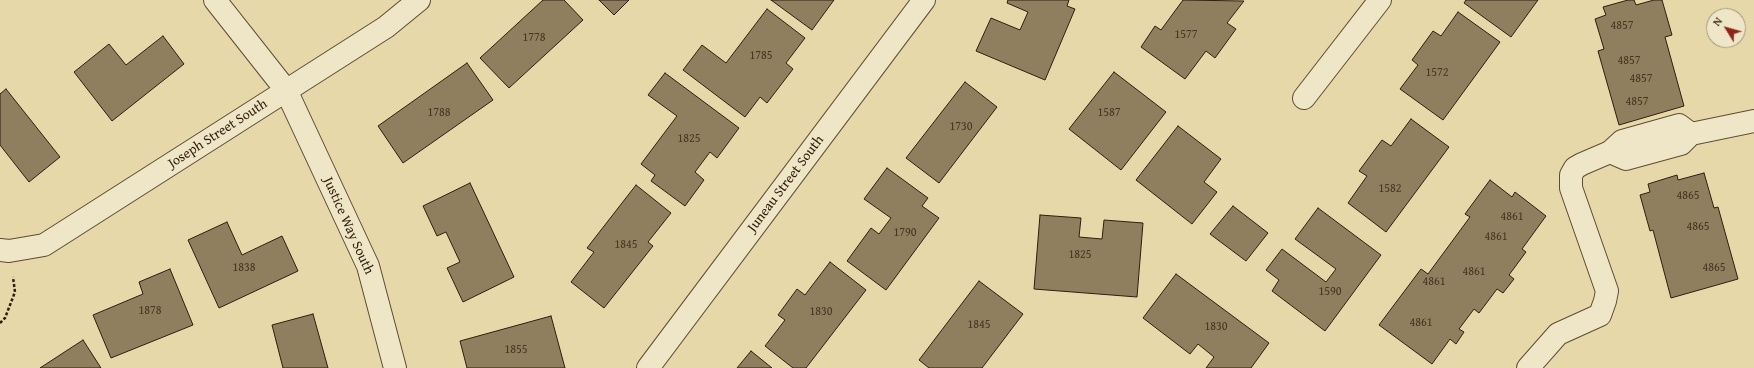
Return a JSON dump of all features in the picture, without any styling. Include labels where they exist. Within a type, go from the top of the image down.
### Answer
[{"type":"street","name":"Justice Way South","points":[[215,0],[286,90],[368,266],[395,368]]},
{"type":"street","name":"Joseph Street South","points":[[5,251],[44,245],[386,27],[420,0]]},
{"type":"street","name":"Juneau Street South","points":[[648,368],[924,0]]},
{"type":"street","points":[[1304,98],[1380,0]]},
{"type":"street","points":[[1528,368],[1558,334],[1600,315],[1605,301],[1607,291],[1571,188],[1571,175],[1575,168],[1610,152],[1622,141],[1679,125],[1691,134],[1754,121]]},
{"type":"path","points":[[0,323],[5,318],[16,292],[5,251]]},
{"type":"building","points":[[543,0],[564,0],[583,20],[509,88],[480,58]]},
{"type":"building","points":[[599,0],[629,0],[614,15]]},
{"type":"building","points":[[771,0],[834,0],[812,30]]},
{"type":"building","points":[[1008,0],[1069,0],[1067,6],[1075,9],[1045,80],[976,51],[991,18],[1020,30],[1028,12],[1007,3]]},
{"type":"building","points":[[1183,0],[1244,1],[1227,23],[1236,29],[1215,58],[1206,51],[1185,79],[1141,47],[1155,26],[1161,30]]},
{"type":"building","points":[[1466,0],[1538,0],[1511,37],[1464,3]]},
{"type":"building","points":[[1628,0],[1634,0],[1636,5],[1654,0],[1662,0],[1672,35],[1665,37],[1684,106],[1619,125],[1598,51],[1604,49],[1595,19],[1606,15],[1603,7]]},
{"type":"building","points":[[767,9],[805,38],[786,63],[793,69],[767,103],[760,97],[745,117],[683,70],[702,45],[726,63]]},
{"type":"building","points":[[1458,12],[1500,42],[1443,120],[1400,89],[1418,65],[1412,60],[1433,31],[1441,36]]},
{"type":"building","points":[[163,36],[184,64],[112,121],[74,72],[109,44],[126,65]]},
{"type":"building","points":[[467,63],[493,100],[403,163],[378,126]]},
{"type":"building","points":[[1114,72],[1166,112],[1121,170],[1069,129]]},
{"type":"building","points":[[665,73],[739,128],[717,158],[710,152],[695,172],[704,180],[685,206],[651,181],[655,175],[641,164],[677,116],[648,95]]},
{"type":"building","points":[[965,82],[997,107],[939,183],[906,158]]},
{"type":"building","points":[[6,89],[60,157],[29,182],[0,145],[0,94]]},
{"type":"building","points":[[1411,119],[1449,147],[1386,232],[1348,203],[1367,176],[1359,171],[1382,140],[1391,146]]},
{"type":"building","points":[[1178,126],[1221,159],[1204,182],[1217,192],[1192,224],[1136,180]]},
{"type":"building","points":[[887,168],[928,198],[922,206],[939,218],[886,290],[847,261],[871,228],[879,234],[891,218],[864,199]]},
{"type":"building","points":[[1704,173],[1714,208],[1718,207],[1738,279],[1671,298],[1653,230],[1650,231],[1640,195],[1650,192],[1648,184],[1677,175],[1678,180]]},
{"type":"building","points":[[1490,180],[1512,197],[1515,192],[1546,216],[1522,249],[1526,252],[1509,275],[1514,279],[1503,293],[1497,289],[1479,313],[1474,309],[1459,329],[1464,332],[1456,344],[1450,339],[1432,364],[1379,325],[1421,269],[1428,274],[1470,217],[1465,214]]},
{"type":"building","points":[[470,183],[514,277],[463,302],[447,268],[460,262],[446,232],[437,236],[423,206]]},
{"type":"building","points":[[636,185],[671,213],[648,242],[653,246],[604,308],[571,282],[594,252],[587,248]]},
{"type":"building","points":[[1233,206],[1268,233],[1246,261],[1210,234]]},
{"type":"building","points":[[1318,208],[1381,255],[1325,331],[1272,291],[1279,280],[1266,270],[1282,249],[1326,282],[1336,269],[1295,239]]},
{"type":"building","points":[[1040,215],[1081,218],[1079,237],[1102,239],[1104,220],[1143,223],[1137,297],[1034,289]]},
{"type":"building","points":[[227,222],[242,255],[282,236],[298,271],[219,308],[188,240]]},
{"type":"building","points":[[830,262],[866,290],[806,368],[793,368],[765,346],[785,320],[778,315],[797,289],[805,295]]},
{"type":"building","points":[[170,269],[193,325],[111,358],[93,315],[143,294],[139,282]]},
{"type":"building","points":[[1176,274],[1269,343],[1251,368],[1206,368],[1214,357],[1198,344],[1190,354],[1143,318]]},
{"type":"building","points":[[979,281],[1023,314],[982,368],[929,368],[919,360]]},
{"type":"building","points":[[313,314],[328,368],[283,368],[272,325]]},
{"type":"building","points":[[551,316],[565,368],[467,368],[460,341]]},
{"type":"building","points":[[83,340],[101,368],[40,368]]},
{"type":"building","points":[[751,351],[772,368],[737,368]]}]
